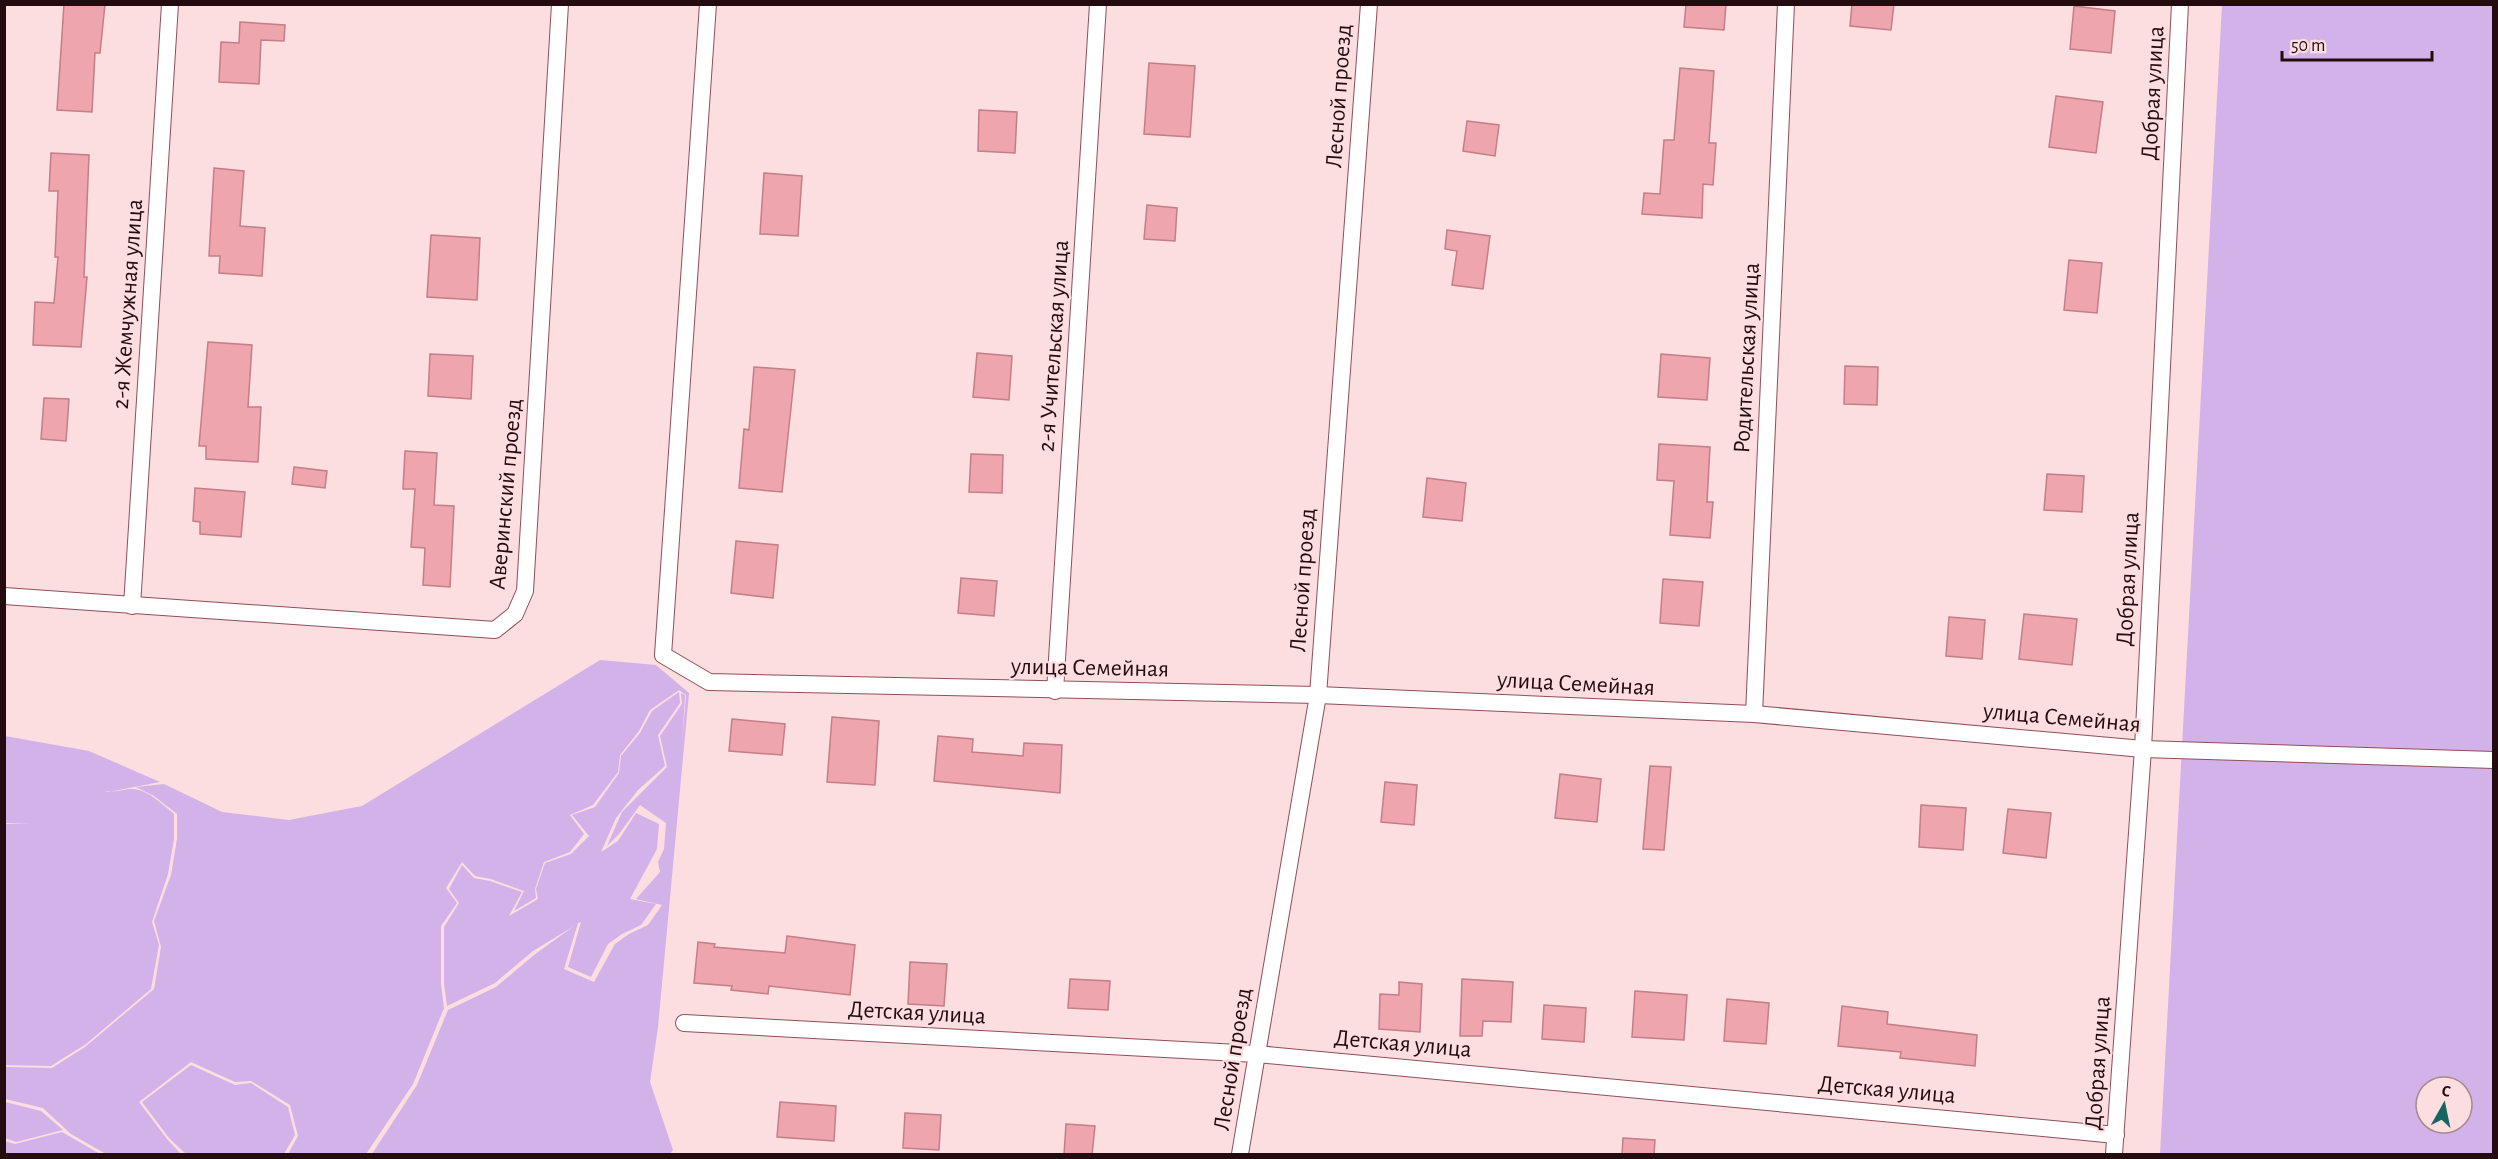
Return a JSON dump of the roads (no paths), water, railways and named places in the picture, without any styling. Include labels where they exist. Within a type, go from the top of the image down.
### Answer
[{"type":"street","name":"2-я Жемчужная улица","points":[[132,606],[170,4]]},
{"type":"street","name":"Аверинский проезд","points":[[4,596],[495,630],[515,614],[525,591],[560,4]]},
{"type":"street","name":"улица Семейная","points":[[708,4],[663,655],[709,682],[1318,695],[1754,714],[2143,749],[2493,760]]},
{"type":"street","name":"2-я Учительская улица","points":[[1055,691],[1098,4]]},
{"type":"street","name":"Лесной проезд","points":[[1240,1155],[1318,695],[1369,4]]},
{"type":"street","name":"Родительская улица","points":[[1754,714],[1786,4]]},
{"type":"street","name":"Добрая улица","points":[[2114,1155],[2143,749],[2180,4]]},
{"type":"street","name":"Детская улица","points":[[684,1023],[1257,1054],[2116,1135]]}]
